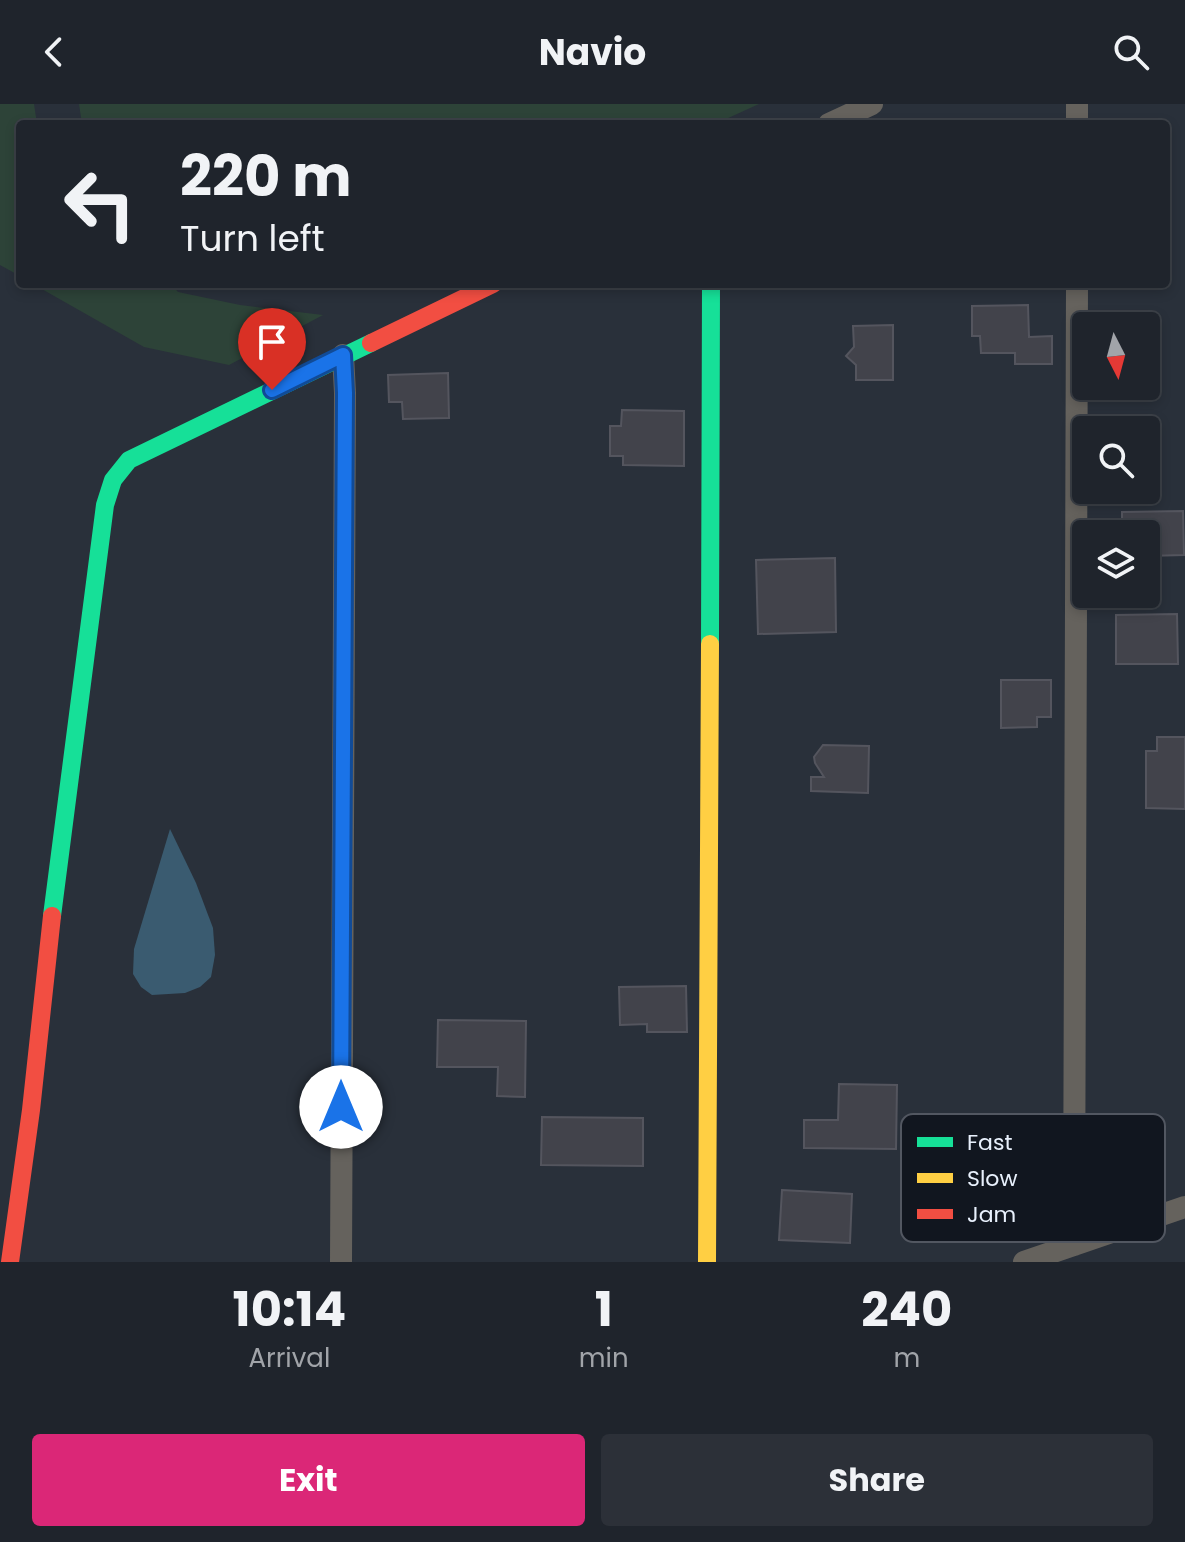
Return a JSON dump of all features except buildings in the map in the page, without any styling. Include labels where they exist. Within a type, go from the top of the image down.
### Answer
[{"type":"street","points":[[838,120],[872,104]]},
{"type":"street","points":[[10,1262],[105,505],[112,479],[129,460],[485,288]]},
{"type":"street","points":[[707,1262],[711,288]]},
{"type":"street","points":[[1074,1114],[1077,288]]},
{"type":"street","points":[[341,1262],[343,355]]},
{"type":"street","points":[[1165,1214],[1185,1207]]},
{"type":"street","points":[[1024,1262],[1083,1242]]},
{"type":"green space","points":[[0,104],[34,104],[36,120],[16,120],[16,274],[0,265]]},
{"type":"green space","points":[[79,104],[759,104],[724,120],[81,120]]},
{"type":"green space","points":[[40,288],[174,288],[178,292],[240,305],[323,315],[229,365],[144,347]]},
{"type":"water","points":[[170,829],[213,928],[215,955],[211,977],[200,987],[185,993],[152,995],[141,987],[133,974],[134,949]]},
{"type":"traffic: fast","points":[[710,644],[711,288]]},
{"type":"traffic: fast","points":[[52,916],[105,505],[113,480],[129,460],[371,343]]},
{"type":"traffic: slow","points":[[707,1262],[710,644]]},
{"type":"traffic: jam","points":[[371,343],[485,288]]},
{"type":"traffic: jam","points":[[10,1262],[31,1110],[52,916]]},
{"type":"route","points":[[272,390],[343,355],[341,1107]]}]
